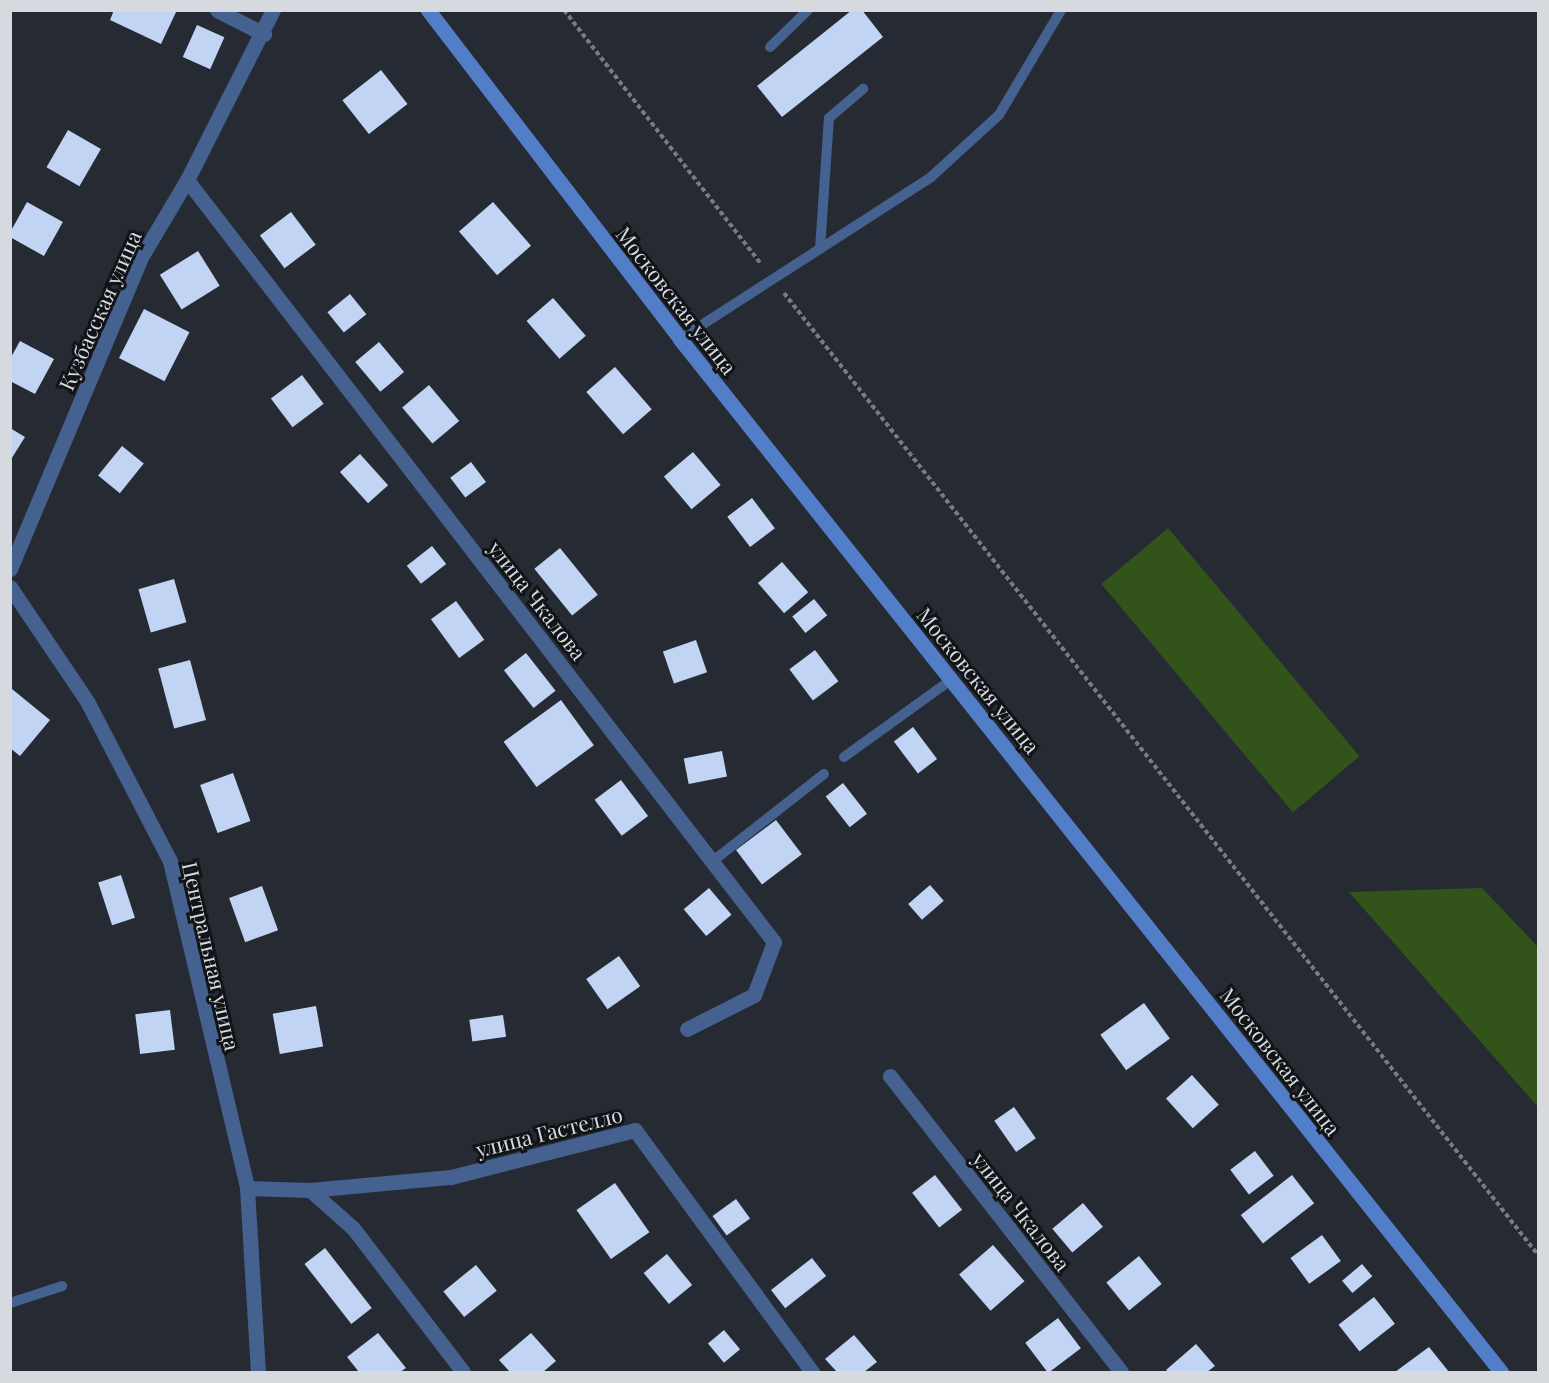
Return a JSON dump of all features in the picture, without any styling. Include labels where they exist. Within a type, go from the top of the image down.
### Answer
[{"type":"main road","name":"Московская улица","points":[[428,10],[680,339],[1501,1372]]},
{"type":"street","points":[[217,10],[264,34]]},
{"type":"street","name":"Кузбасская улица","points":[[10,569],[140,259],[187,180],[264,34],[273,10]]},
{"type":"street","name":"улица Чкалова","points":[[187,180],[774,942],[754,995],[687,1029]]},
{"type":"street","name":"Центральная улица","points":[[10,587],[87,701],[170,861],[247,1188],[258,1372]]},
{"type":"street","name":"улица Чкалова","points":[[890,1076],[1122,1372]]},
{"type":"street","name":"улица Гастелло","points":[[247,1188],[310,1190],[451,1177],[635,1130],[812,1372]]},
{"type":"street","points":[[310,1190],[353,1228],[463,1372]]},
{"type":"lane","points":[[770,47],[808,10]]},
{"type":"lane","points":[[680,339],[931,177],[999,115],[1061,10]]},
{"type":"lane","points":[[820,249],[829,118],[864,89]]},
{"type":"lane","points":[[844,757],[952,679]]},
{"type":"lane","points":[[713,861],[824,774]]},
{"type":"lane","points":[[10,1303],[62,1286]]},
{"type":"path","points":[[564,10],[1539,1255]]},
{"type":"green space","points":[[1168,528],[1360,756],[1293,812],[1101,584]]},
{"type":"green space","points":[[1482,888],[1538,947],[1538,1107],[1349,892]]},
{"type":"building","points":[[114,10],[177,10],[161,44],[110,20]]},
{"type":"building","points":[[852,10],[862,10],[883,37],[782,117],[757,86]]},
{"type":"building","points":[[197,25],[224,37],[210,69],[183,57]]},
{"type":"building","points":[[381,70],[407,104],[369,134],[342,100]]},
{"type":"building","points":[[68,130],[101,149],[79,186],[46,167]]},
{"type":"building","points":[[27,202],[63,222],[44,256],[10,237],[10,233]]},
{"type":"building","points":[[493,202],[531,246],[497,275],[459,232]]},
{"type":"building","points":[[291,212],[316,245],[285,268],[260,235]]},
{"type":"building","points":[[198,251],[220,286],[182,310],[160,275]]},
{"type":"building","points":[[350,294],[366,314],[344,332],[327,312]]},
{"type":"building","points":[[553,298],[586,336],[559,359],[527,321]]},
{"type":"building","points":[[144,309],[189,332],[164,381],[119,358]]},
{"type":"building","points":[[20,341],[54,359],[35,394],[10,381],[10,359]]},
{"type":"building","points":[[379,342],[404,372],[380,392],[355,362]]},
{"type":"building","points":[[615,367],[652,409],[623,434],[586,392]]},
{"type":"building","points":[[302,375],[324,404],[293,427],[271,398]]},
{"type":"building","points":[[429,385],[459,421],[432,444],[402,407]]},
{"type":"building","points":[[10,428],[25,437],[10,461]]},
{"type":"building","points":[[122,446],[144,464],[120,493],[98,476]]},
{"type":"building","points":[[693,452],[721,485],[692,509],[664,476]]},
{"type":"building","points":[[360,454],[388,485],[368,503],[340,472]]},
{"type":"building","points":[[471,462],[486,482],[465,498],[450,478]]},
{"type":"building","points":[[752,498],[775,528],[750,547],[727,517]]},
{"type":"building","points":[[432,546],[446,564],[421,584],[407,566]]},
{"type":"building","points":[[560,548],[598,595],[572,615],[534,569]]},
{"type":"building","points":[[782,562],[808,592],[784,613],[758,583]]},
{"type":"building","points":[[174,579],[186,622],[151,632],[138,589]]},
{"type":"building","points":[[814,599],[827,615],[805,633],[792,617]]},
{"type":"building","points":[[456,601],[484,640],[459,658],[431,619]]},
{"type":"building","points":[[696,640],[707,672],[674,684],[663,651]]},
{"type":"building","points":[[815,650],[838,681],[813,700],[789,669]]},
{"type":"building","points":[[526,653],[556,691],[533,708],[504,670]]},
{"type":"building","points":[[190,660],[206,720],[174,728],[158,669]]},
{"type":"building","points":[[12,689],[50,720],[20,756],[10,748]]},
{"type":"building","points":[[561,700],[594,745],[536,787],[504,742]]},
{"type":"building","points":[[913,727],[937,759],[918,773],[894,741]]},
{"type":"building","points":[[722,751],[727,777],[689,784],[684,758]]},
{"type":"building","points":[[233,773],[250,821],[218,833],[200,785]]},
{"type":"building","points":[[621,780],[648,816],[622,836],[595,800]]},
{"type":"building","points":[[843,783],[867,814],[850,827],[826,797]]},
{"type":"building","points":[[776,820],[802,854],[762,884],[736,850]]},
{"type":"building","points":[[121,875],[135,918],[112,925],[98,882]]},
{"type":"building","points":[[930,885],[944,901],[922,920],[908,904]]},
{"type":"building","points":[[262,886],[278,930],[245,942],[229,898]]},
{"type":"building","points":[[709,888],[731,915],[706,936],[684,909]]},
{"type":"building","points":[[619,956],[640,986],[607,1009],[586,979]]},
{"type":"building","points":[[1144,1003],[1170,1039],[1126,1070],[1100,1035]]},
{"type":"building","points":[[316,1006],[323,1046],[280,1054],[273,1014]]},
{"type":"building","points":[[170,1010],[175,1050],[140,1054],[135,1014]]},
{"type":"building","points":[[503,1015],[506,1037],[472,1042],[469,1020]]},
{"type":"building","points":[[1192,1075],[1219,1105],[1193,1128],[1166,1098]]},
{"type":"building","points":[[1014,1107],[1036,1138],[1016,1152],[994,1121]]},
{"type":"building","points":[[1255,1151],[1274,1176],[1249,1194],[1230,1170]]},
{"type":"building","points":[[935,1175],[962,1210],[939,1228],[912,1193]]},
{"type":"building","points":[[1292,1175],[1314,1203],[1263,1243],[1241,1215]]},
{"type":"building","points":[[615,1183],[649,1232],[611,1259],[576,1210]]},
{"type":"building","points":[[736,1199],[750,1218],[727,1235],[713,1216]]},
{"type":"building","points":[[1083,1203],[1103,1227],[1072,1252],[1052,1229]]},
{"type":"building","points":[[1322,1235],[1341,1261],[1309,1284],[1290,1258]]},
{"type":"building","points":[[993,1245],[1024,1281],[991,1311],[959,1275]]},
{"type":"building","points":[[325,1248],[372,1308],[351,1324],[305,1264]]},
{"type":"building","points":[[667,1254],[692,1285],[669,1304],[644,1273]]},
{"type":"building","points":[[1139,1256],[1162,1284],[1129,1310],[1106,1282]]},
{"type":"building","points":[[812,1258],[826,1276],[785,1308],[771,1290]]},
{"type":"building","points":[[1362,1264],[1372,1276],[1352,1293],[1342,1281]]},
{"type":"building","points":[[476,1265],[497,1291],[464,1317],[443,1291]]},
{"type":"building","points":[[1374,1297],[1395,1324],[1359,1351],[1339,1325]]},
{"type":"building","points":[[1058,1318],[1081,1348],[1047,1372],[1025,1343]]},
{"type":"building","points":[[724,1330],[740,1349],[724,1363],[708,1343]]},
{"type":"building","points":[[378,1333],[406,1368],[400,1372],[359,1372],[347,1357]]},
{"type":"building","points":[[531,1333],[556,1361],[543,1372],[510,1372],[499,1360]]},
{"type":"building","points":[[854,1335],[877,1362],[864,1372],[837,1372],[825,1359]]},
{"type":"building","points":[[1196,1344],[1215,1366],[1207,1372],[1169,1372],[1166,1370]]},
{"type":"building","points":[[1429,1347],[1449,1372],[1395,1372]]}]
